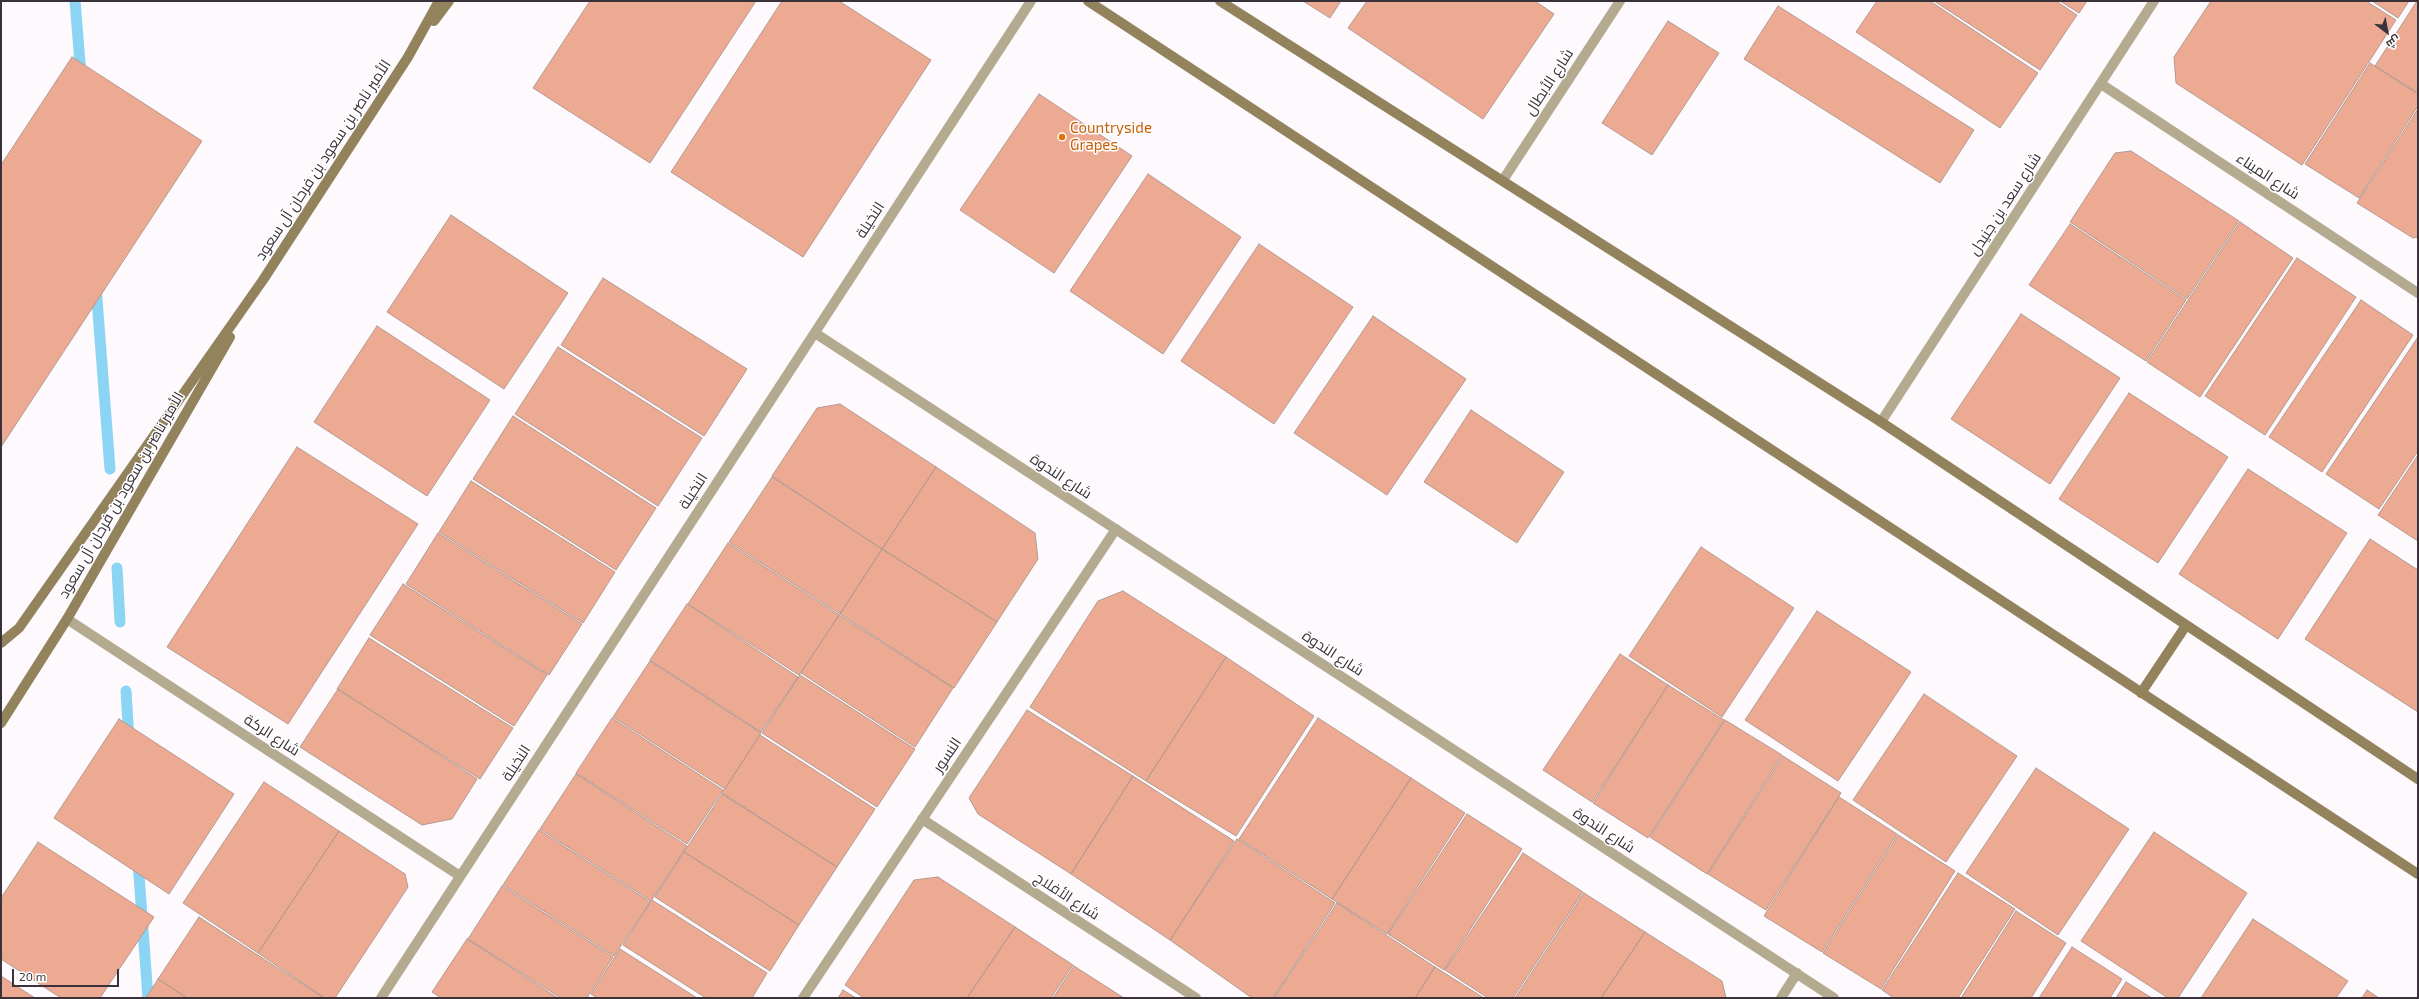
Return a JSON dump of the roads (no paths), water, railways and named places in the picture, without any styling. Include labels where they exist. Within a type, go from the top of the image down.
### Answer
[{"type":"street","name":"الأمير ناصر بن سعود بن فرحان آل سعود","points":[[408,57],[439,1]]},
{"type":"street","name":"الأمير ناصر بن سعود بن فرحان آل سعود","points":[[1,643],[19,628],[263,280],[408,57],[449,1]]},
{"type":"street","name":"النخيلة","points":[[381,998],[1031,1]]},
{"type":"street","points":[[1088,1],[2418,874]]},
{"type":"street","points":[[1220,1],[1881,422],[2185,627],[2418,780]]},
{"type":"street","name":"شارع الأبطال","points":[[1503,180],[1620,1]]},
{"type":"street","name":"شارع سعد بن جنيدل","points":[[1881,422],[2154,1]]},
{"type":"street","name":"شارع الميناء","points":[[2101,84],[2418,293]]},
{"type":"street","name":"الأمير ناصر بن سعود بن فرحان آل سعود","points":[[1,723],[67,619],[263,280]]},
{"type":"street","name":"شارع الندوة","points":[[815,333],[1834,998]]},
{"type":"street","name":"النسور","points":[[803,998],[1116,530]]},
{"type":"street","name":"شارع الركة","points":[[67,619],[460,876]]},
{"type":"street","points":[[2141,693],[2185,627]]},
{"type":"street","name":"شارع الأفلاج","points":[[922,819],[1196,998]]},
{"type":"street","points":[[1781,998],[1797,973]]},
{"type":"waterway","points":[[75,1],[81,75]]},
{"type":"waterway","points":[[96,286],[110,469]]},
{"type":"waterway","points":[[117,568],[120,622]]},
{"type":"waterway","points":[[126,691],[129,740]]},
{"type":"waterway","points":[[138,861],[148,998]]},
{"type":"place","name":"Countryside Grapes","points":[[1062,137]]}]
